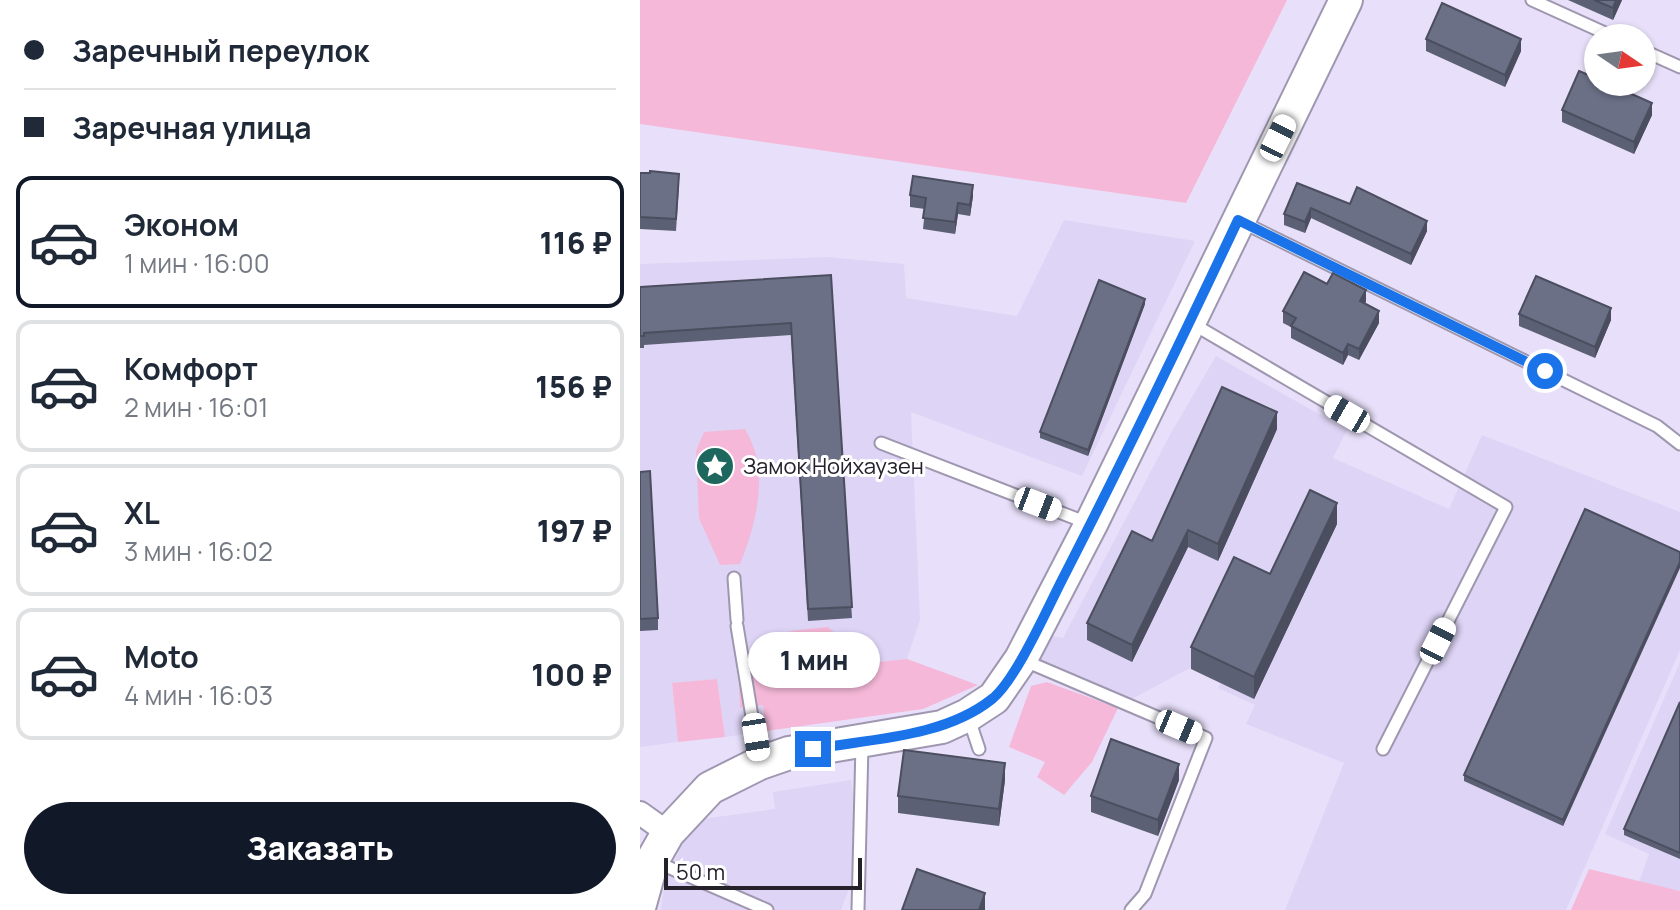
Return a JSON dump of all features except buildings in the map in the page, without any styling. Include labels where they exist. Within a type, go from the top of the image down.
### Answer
[{"type":"main road","points":[[640,904],[660,847],[710,788],[760,763],[789,753],[942,727],[994,698],[1021,659],[1091,524],[1346,0]]},
{"type":"street","points":[[640,813],[660,847]]},
{"type":"lane","points":[[1532,0],[1585,24]]},
{"type":"lane","points":[[1656,56],[1680,67]]},
{"type":"lane","points":[[1238,220],[1657,426],[1680,444]]},
{"type":"lane","points":[[1189,322],[1506,507],[1383,749]]},
{"type":"lane","points":[[881,443],[1091,524]]},
{"type":"lane","points":[[734,578],[737,623],[760,763]]},
{"type":"lane","points":[[1021,659],[1206,738],[1145,894],[1131,910]]},
{"type":"lane","points":[[968,715],[979,749]]},
{"type":"lane","points":[[858,910],[862,740]]},
{"type":"lane","points":[[660,847],[767,910]]},
{"type":"shaded area","points":[[640,0],[1287,0],[1186,203],[640,124]]},
{"type":"shaded area","points":[[1064,220],[1195,241],[1082,476],[911,412],[920,620],[907,659],[759,674],[766,731],[725,737],[717,679],[672,684],[678,742],[640,747],[640,264],[828,257],[904,264],[906,298],[1017,316]]},
{"type":"shaded area","points":[[1216,356],[1347,430],[1333,458],[1449,509],[1482,435],[1680,512],[1680,650],[1566,910],[1285,910],[1344,763],[1246,724],[1255,705],[1218,688],[1222,680],[1192,667],[1130,700],[1039,662],[1052,636],[1063,638],[1171,433]]},
{"type":"shaded area","points":[[745,429],[757,461],[756,514],[740,564],[720,565],[699,518],[696,451],[704,432]]},
{"type":"shaded area","points":[[828,627],[846,643],[849,665],[907,659],[978,685],[923,709],[766,731],[763,705],[740,708],[738,663],[758,644],[778,634]]},
{"type":"shaded area","points":[[1680,662],[1680,891],[1639,882],[1649,854],[1605,834]]},
{"type":"shaded area","points":[[717,679],[725,737],[678,742],[672,683]]},
{"type":"shaded area","points":[[1047,682],[1118,708],[1092,762],[1064,795],[1037,777],[1045,762],[1009,747],[1031,686]]},
{"type":"shaded area","points":[[851,780],[859,841],[866,844],[841,910],[661,910],[665,879],[695,820],[775,809],[773,792]]},
{"type":"shaded area","points":[[1589,869],[1680,891],[1680,910],[1571,910]]},
{"type":"place","name":"Замок Нойхаузен","points":[[715,466]]},
{"type":"route","points":[[813,749],[942,727],[994,698],[1021,659],[1091,524],[1238,220],[1545,371]]}]
